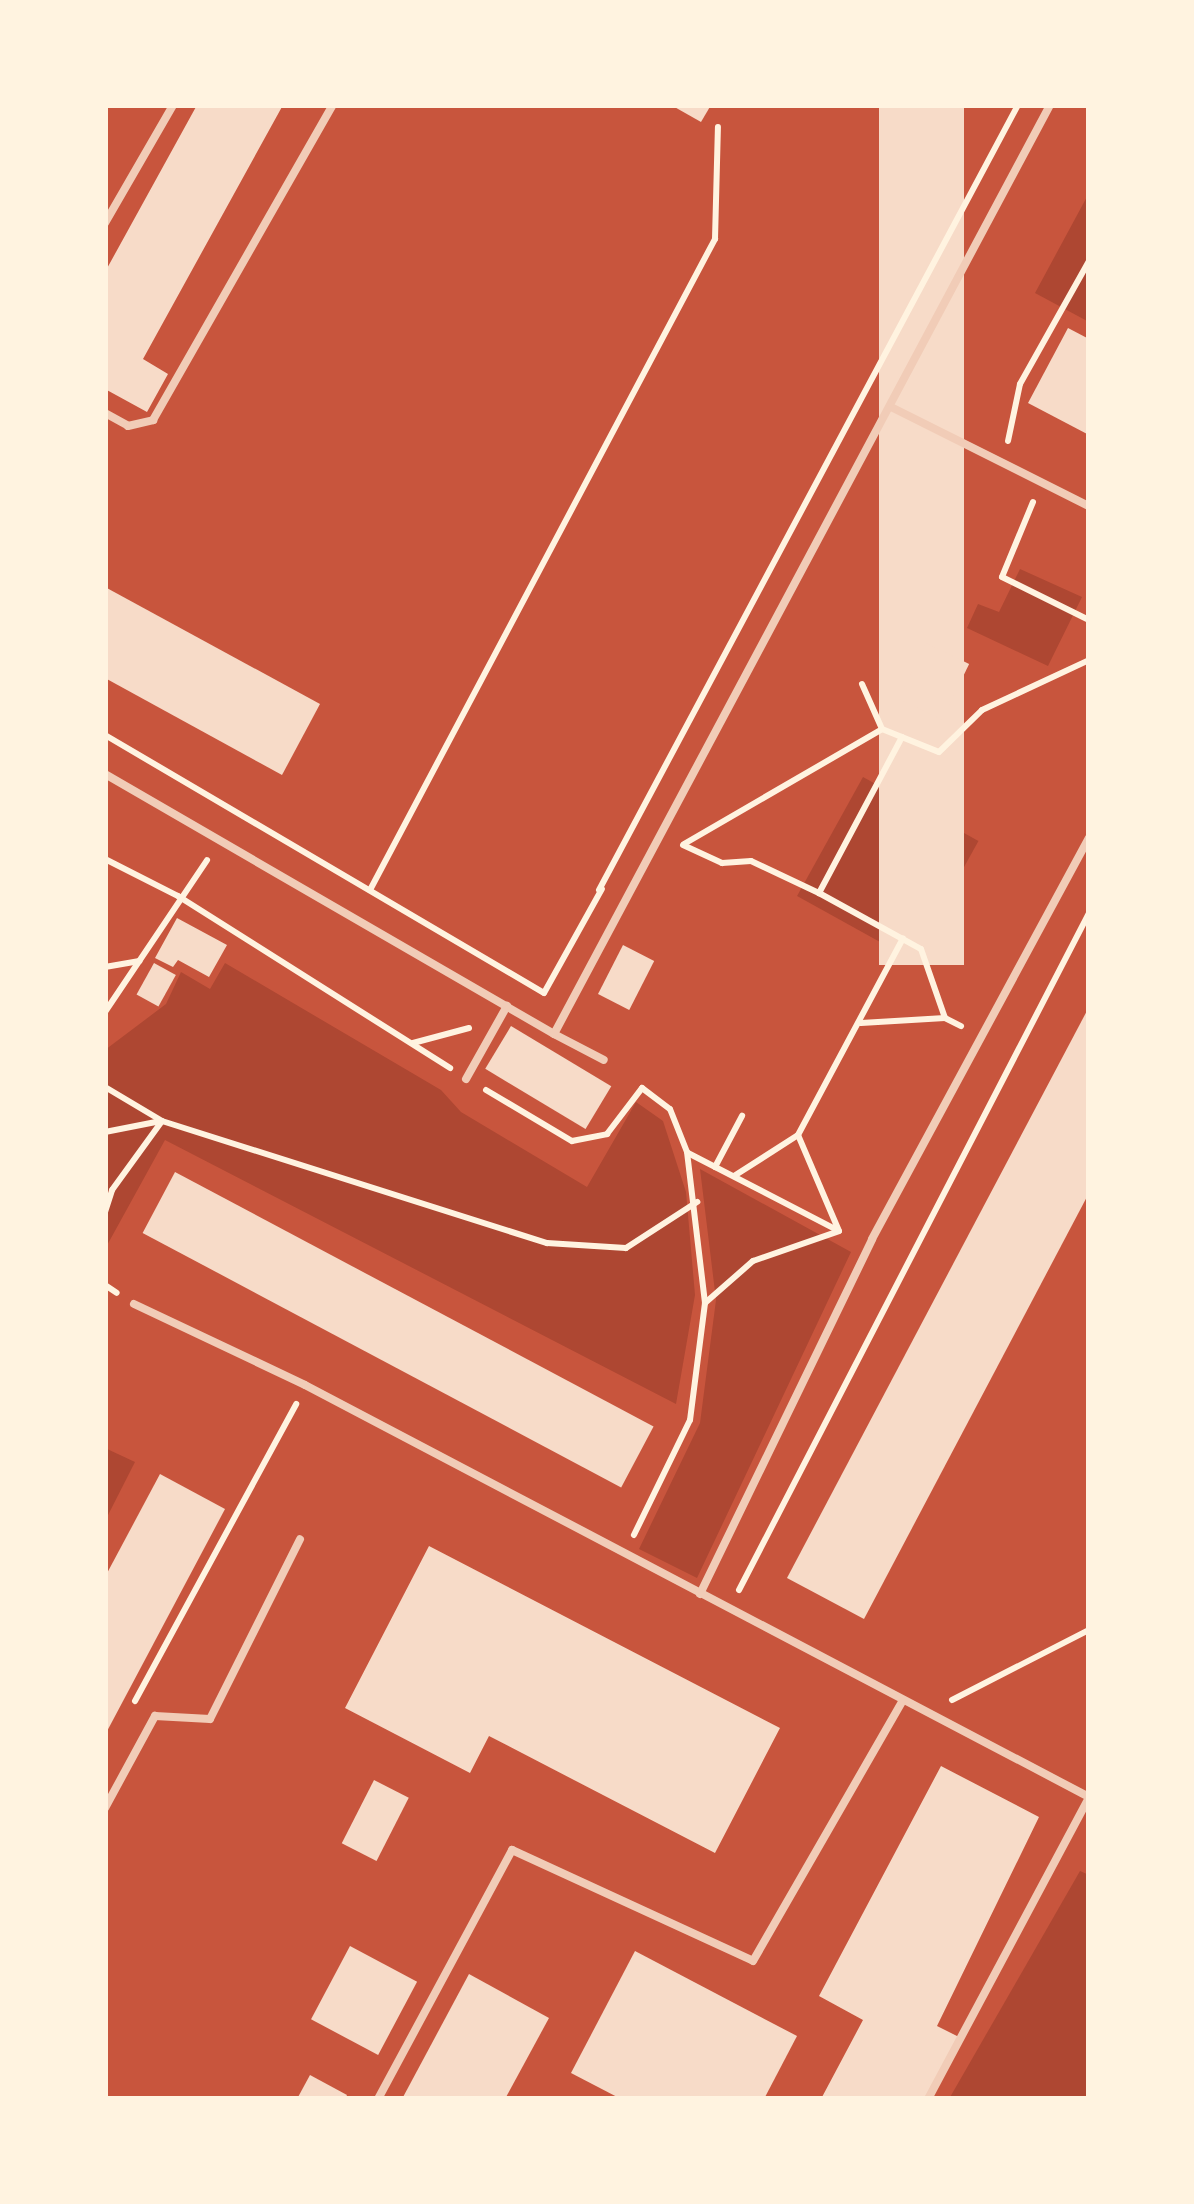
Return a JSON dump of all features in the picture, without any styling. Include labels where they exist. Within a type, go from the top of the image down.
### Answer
[{"type":"lane","points":[[105,223],[173,105]]},
{"type":"lane","points":[[105,413],[128,426],[153,420],[334,105]]},
{"type":"lane","points":[[554,1034],[893,408],[1050,105]]},
{"type":"lane","points":[[893,408],[1089,506]]},
{"type":"lane","points":[[105,774],[604,1060]]},
{"type":"lane","points":[[700,1594],[872,1239],[1089,838]]},
{"type":"lane","points":[[466,1078],[507,1006]]},
{"type":"lane","points":[[134,1304],[305,1385],[1089,1797],[928,2099]]},
{"type":"lane","points":[[105,1808],[155,1716],[210,1718],[300,1539]]},
{"type":"lane","points":[[378,2099],[512,1850],[753,1961],[902,1702]]},
{"type":"path","points":[[105,736],[544,993],[1018,105]]},
{"type":"path","points":[[370,890],[715,238],[718,127]]},
{"type":"path","points":[[1008,444],[1020,384],[1089,262]]},
{"type":"path","points":[[1042,481],[1002,577],[1089,620]]},
{"type":"path","points":[[862,684],[882,729],[939,752],[982,710],[1089,660]]},
{"type":"path","points":[[598,891],[882,729]]},
{"type":"path","points":[[818,894],[902,738]]},
{"type":"path","points":[[105,1012],[178,896],[223,841]]},
{"type":"path","points":[[683,845],[722,863],[751,860],[921,949],[945,1018],[860,1023]]},
{"type":"path","points":[[105,860],[178,896],[572,1141],[606,1134],[642,1088],[670,1109],[687,1152],[698,1202],[705,1303],[690,1420],[625,1554]]},
{"type":"path","points":[[729,1609],[1089,913]]},
{"type":"path","points":[[734,1176],[798,1135],[903,938]]},
{"type":"path","points":[[105,967],[140,961]]},
{"type":"path","points":[[412,1044],[499,1020]]},
{"type":"path","points":[[105,1087],[162,1120],[546,1243],[626,1248],[698,1202]]},
{"type":"path","points":[[716,1167],[742,1116]]},
{"type":"path","points":[[105,1132],[162,1120]]},
{"type":"path","points":[[105,1212],[112,1190],[162,1120]]},
{"type":"path","points":[[798,1135],[839,1231]]},
{"type":"path","points":[[687,1152],[839,1231],[872,1239]]},
{"type":"path","points":[[705,1303],[753,1260],[839,1231]]},
{"type":"path","points":[[132,1706],[282,1433]]},
{"type":"path","points":[[926,1714],[1089,1630]]},
{"type":"shaded area","points":[[1089,193],[1089,322],[1035,293]]},
{"type":"shaded area","points":[[1020,569],[1082,597],[1048,666],[967,628],[978,604],[999,612]]},
{"type":"shaded area","points":[[863,777],[978,841],[913,960],[797,896]]},
{"type":"shaded area","points":[[225,963],[441,1090],[461,1112],[587,1187],[636,1102],[663,1121],[686,1192],[695,1295],[676,1404],[165,1140],[105,1249],[105,1050],[166,1004],[181,972],[210,989]]},
{"type":"shaded area","points":[[700,1169],[851,1252],[697,1578],[639,1549],[700,1423],[716,1300]]},
{"type":"shaded area","points":[[105,1448],[135,1462],[105,1521]]},
{"type":"shaded area","points":[[1080,1871],[1089,1875],[1089,2099],[949,2099]]},
{"type":"building","points":[[197,105],[283,105],[143,359],[168,374],[147,412],[105,389],[105,272]]},
{"type":"building","points":[[671,105],[711,105],[701,122]]},
{"type":"building","points":[[879,105],[964,105],[964,965],[879,965]]},
{"type":"building","points":[[1068,328],[1089,339],[1089,435],[1028,403]]},
{"type":"building","points":[[105,587],[320,704],[282,775],[105,678]]},
{"type":"building","points":[[926,643],[969,664],[942,720],[899,699]]},
{"type":"building","points":[[177,918],[227,945],[209,977],[178,960],[173,967],[155,958]]},
{"type":"building","points":[[623,945],[654,961],[629,1010],[598,994]]},
{"type":"building","points":[[154,963],[176,975],[158,1007],[137,994]]},
{"type":"building","points":[[1089,1007],[1089,1193],[864,1619],[787,1578]]},
{"type":"building","points":[[511,1026],[611,1086],[586,1129],[485,1069]]},
{"type":"building","points":[[175,1172],[654,1426],[621,1487],[143,1233]]},
{"type":"building","points":[[160,1474],[225,1509],[105,1735],[105,1577]]},
{"type":"building","points":[[429,1546],[780,1728],[715,1853],[489,1736],[470,1773],[345,1708]]},
{"type":"building","points":[[941,1766],[1039,1817],[937,2026],[959,2037],[926,2099],[821,2099],[863,2020],[819,1996]]},
{"type":"building","points":[[374,1780],[409,1798],[377,1861],[342,1843]]},
{"type":"building","points":[[350,1946],[417,1982],[378,2055],[311,2019]]},
{"type":"building","points":[[635,1951],[797,2036],[764,2099],[621,2099],[571,2073]]},
{"type":"building","points":[[469,1974],[549,2018],[505,2099],[402,2099]]},
{"type":"building","points":[[310,2075],[347,2095],[345,2099],[297,2099]]}]
